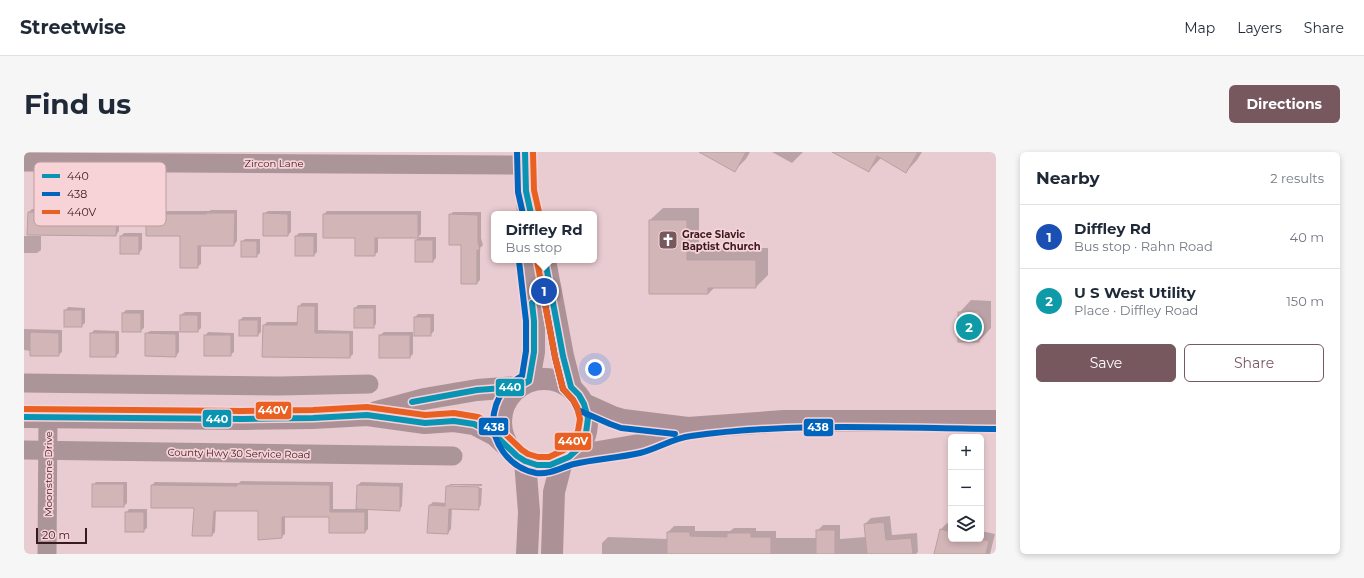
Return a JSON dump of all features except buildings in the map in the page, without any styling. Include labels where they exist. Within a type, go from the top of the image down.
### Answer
[{"type":"main road","points":[[525,159],[529,211]]},
{"type":"main road","points":[[527,263],[534,328],[534,352],[523,384],[508,397],[502,409],[500,423],[503,437],[518,455],[529,512],[527,554]]},
{"type":"main road","points":[[546,263],[563,356],[588,418],[586,433],[580,447],[566,459],[554,492],[552,554]]},
{"type":"main road","points":[[367,415],[424,399],[523,384],[543,378],[558,380],[578,396],[623,420],[688,428],[791,421],[996,421]]},
{"type":"main road","points":[[24,417],[243,419],[314,418],[367,415],[424,423],[454,421],[474,424],[495,436],[518,455],[537,465],[550,465],[566,459],[639,445],[688,428]]},
{"type":"street","name":"Zircon Lane","points":[[24,162],[292,158],[525,159]]},
{"type":"street","points":[[24,383],[272,386],[369,384]]},
{"type":"street","name":"Moonstone Drive","points":[[47,554],[48,417]]},
{"type":"street","name":"County Hwy 30 Service Road","points":[[24,450],[453,456]]},
{"type":"transit line","name":"438","points":[[517,152],[518,192],[522,211]]},
{"type":"transit line","name":"440","points":[[525,152],[526,191],[530,211]]},
{"type":"transit line","name":"440V","points":[[533,152],[534,190],[539,211]]},
{"type":"transit line","name":"438","points":[[519,263],[526,321],[526,351],[522,376],[507,387],[500,396],[495,407],[493,423],[498,443],[503,452],[517,465],[526,470],[536,473],[546,473],[574,464],[640,453],[684,437],[729,432],[805,427],[996,429]]},
{"type":"transit line","name":"440V","points":[[24,409],[243,411],[313,410],[367,407],[425,415],[454,413],[478,417],[500,429],[528,454],[538,457],[549,457],[564,450],[573,442],[578,431],[580,419],[577,407],[563,389],[555,357],[537,263]]},
{"type":"transit line","name":"440","points":[[24,417],[243,419],[313,418],[367,415],[425,423],[454,421],[474,424],[495,435],[517,456],[525,461],[537,465],[550,465],[569,457],[580,447],[586,433],[588,418],[584,404],[579,395],[571,387],[563,356],[546,263]]},
{"type":"transit line","name":"440","points":[[412,402],[477,390],[518,387],[529,381],[534,352],[534,321],[532,303]]},
{"type":"transit line","name":"438","points":[[545,303],[555,357],[563,389],[573,400],[578,410],[621,428],[675,434]]},
{"type":"place","name":"Grace Slavic Baptist Church","points":[[668,240]]},
{"type":"place","name":"Diffley Rd","points":[[544,291]]},
{"type":"place","name":"U S West Utility","points":[[969,327]]}]
